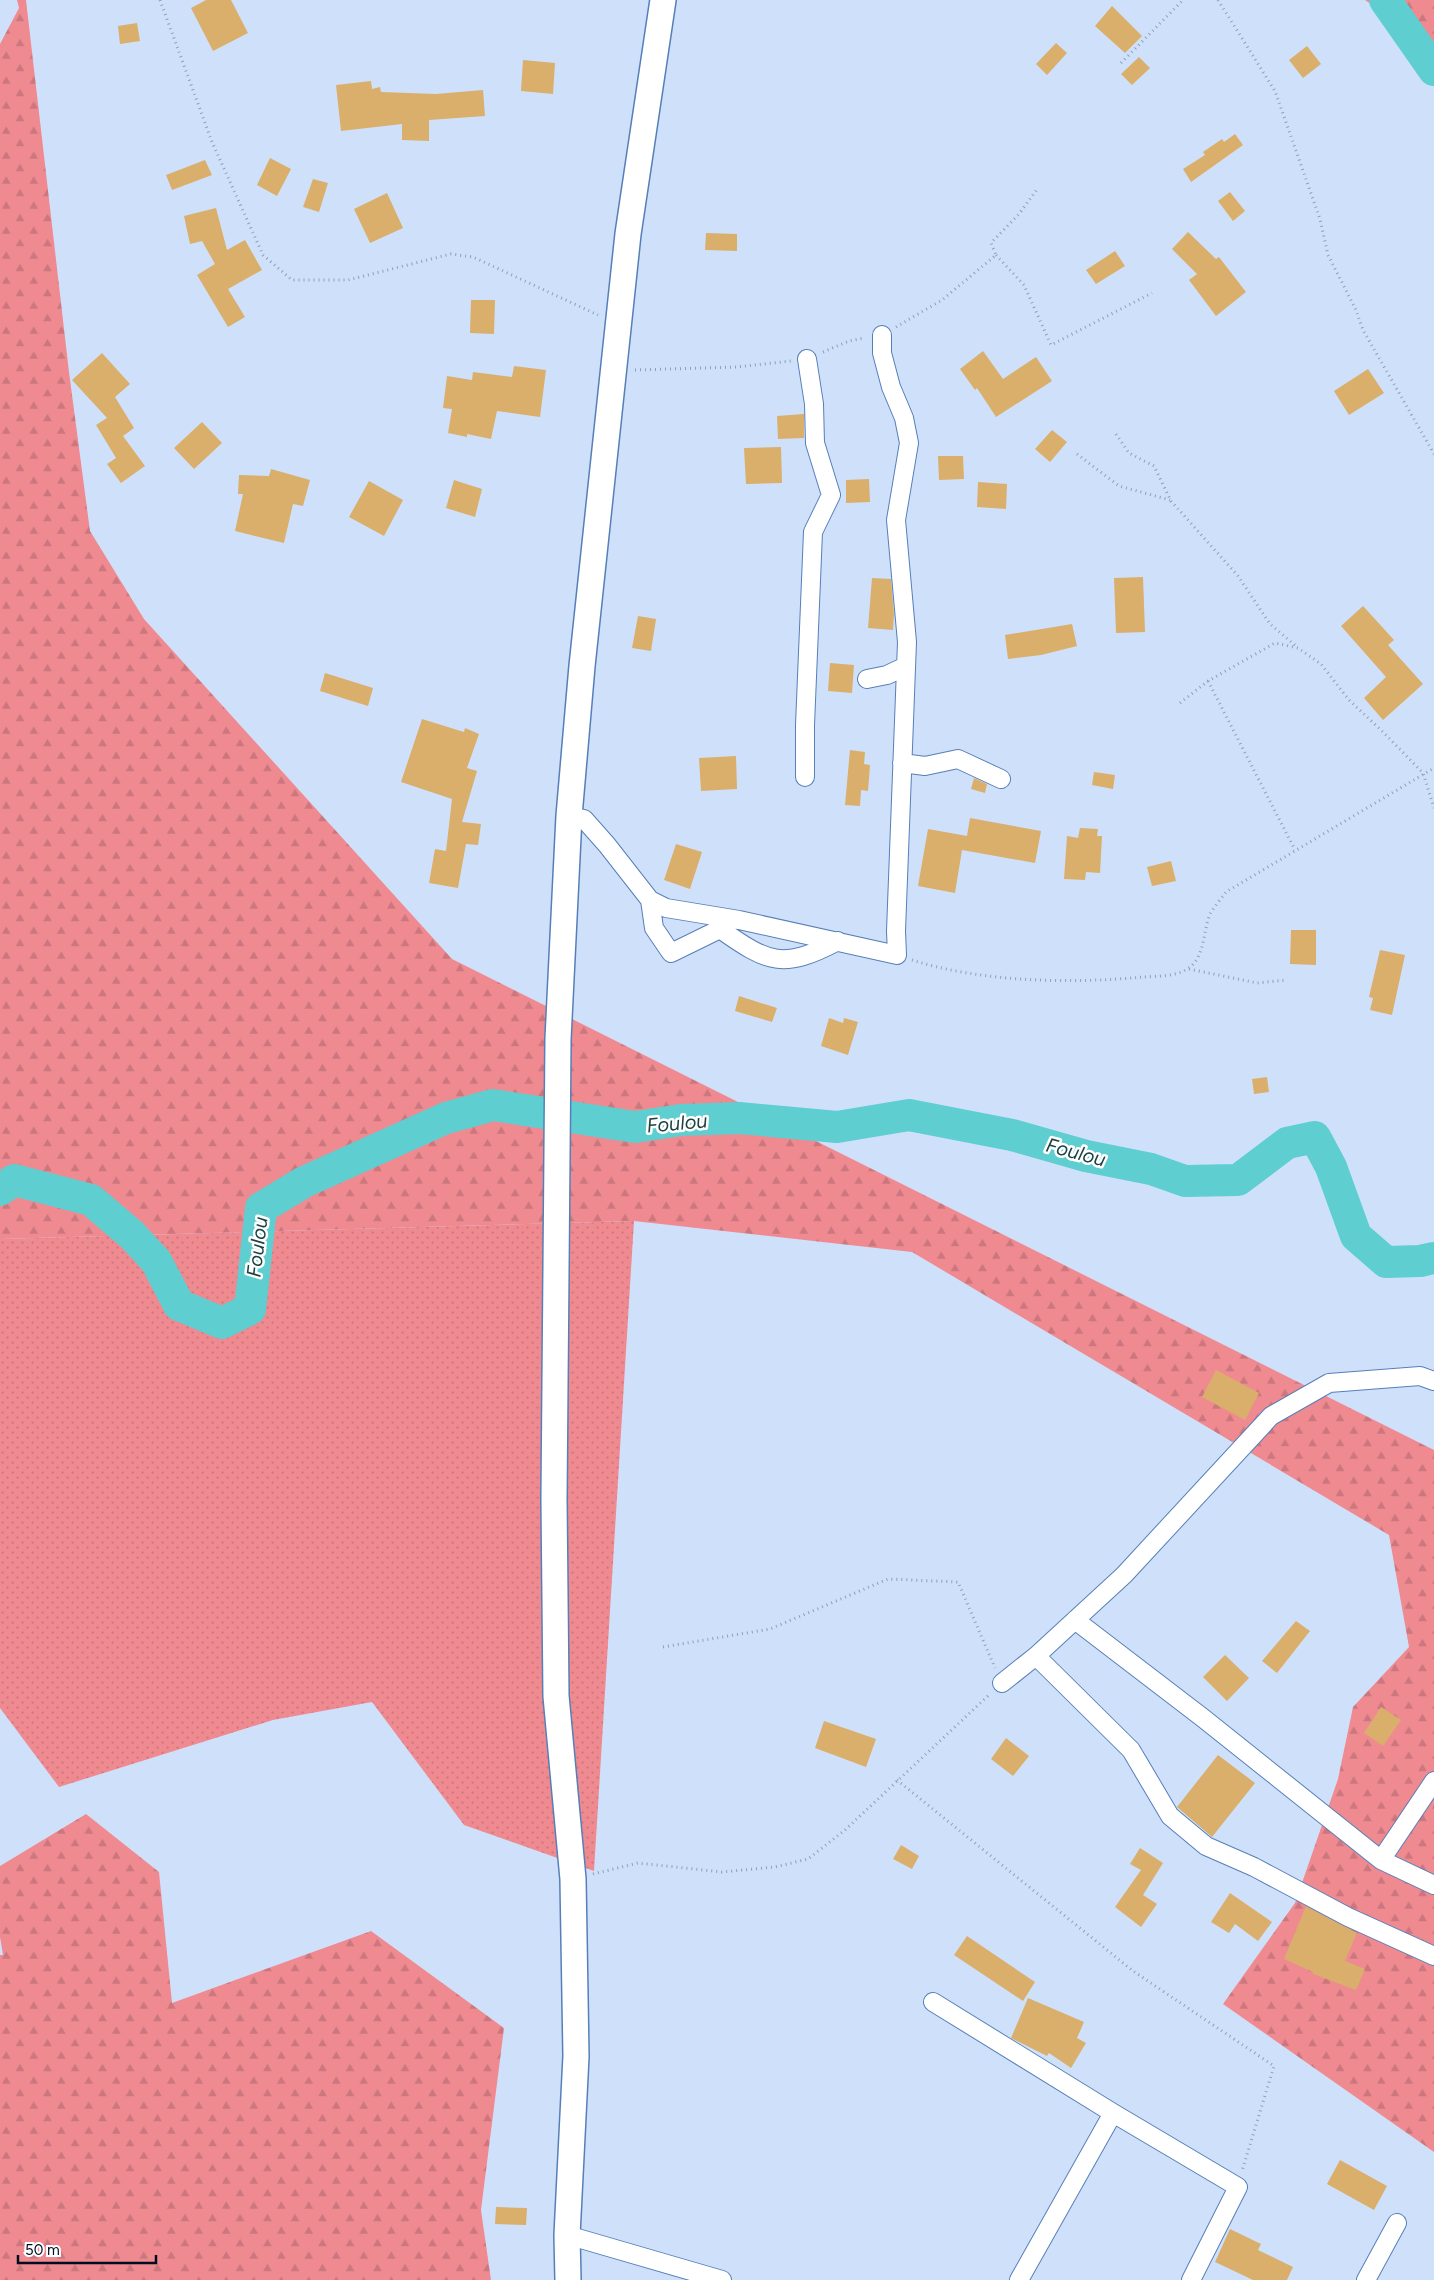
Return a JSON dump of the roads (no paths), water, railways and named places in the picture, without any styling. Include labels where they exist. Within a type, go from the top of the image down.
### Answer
[{"type":"street","points":[[568,2280],[567,2235],[576,2056],[573,1879],[556,1696],[554,1490],[558,1039],[570,816],[582,666],[628,234],[663,0]]},
{"type":"street","points":[[570,816],[584,819],[650,900],[666,908],[739,920],[897,955],[896,931],[907,642],[896,520],[908,443],[904,418],[891,386],[882,353],[882,334]]},
{"type":"street","points":[[805,777],[806,696],[813,532],[831,495],[815,442],[814,404],[807,359]]},
{"type":"street","points":[[867,679],[887,675],[906,666]]},
{"type":"street","points":[[902,763],[924,766],[958,759],[1001,779]]},
{"type":"street","points":[[650,900],[654,928],[671,953],[720,929],[753,952],[778,960],[813,954],[838,941]]},
{"type":"street","points":[[1002,1683],[1036,1656],[1124,1575],[1271,1416],[1329,1383],[1420,1376],[1434,1381]]},
{"type":"street","points":[[1075,1620],[1203,1718],[1381,1860],[1434,1885]]},
{"type":"street","points":[[1036,1656],[1131,1750],[1170,1816],[1206,1846],[1254,1867],[1348,1917],[1434,1956]]},
{"type":"street","points":[[1381,1860],[1434,1781]]},
{"type":"street","points":[[933,2002],[1113,2114],[1238,2186],[1192,2280]]},
{"type":"street","points":[[1019,2280],[1113,2114]]},
{"type":"street","points":[[1366,2280],[1397,2223]]},
{"type":"street","points":[[567,2235],[722,2280]]},
{"type":"waterway","points":[[1385,0],[1434,70]]},
{"type":"waterway","name":"Foulou","points":[[0,1190],[14,1180],[91,1200],[132,1235],[156,1261],[179,1305],[222,1323],[250,1309],[261,1208],[304,1182],[446,1118],[493,1105],[635,1127],[681,1120],[739,1118],[837,1127],[909,1115],[1012,1135],[1086,1156],[1151,1169],[1185,1181],[1238,1180],[1287,1143],[1315,1137],[1331,1167],[1356,1236],[1386,1262],[1420,1261],[1434,1258]]}]
